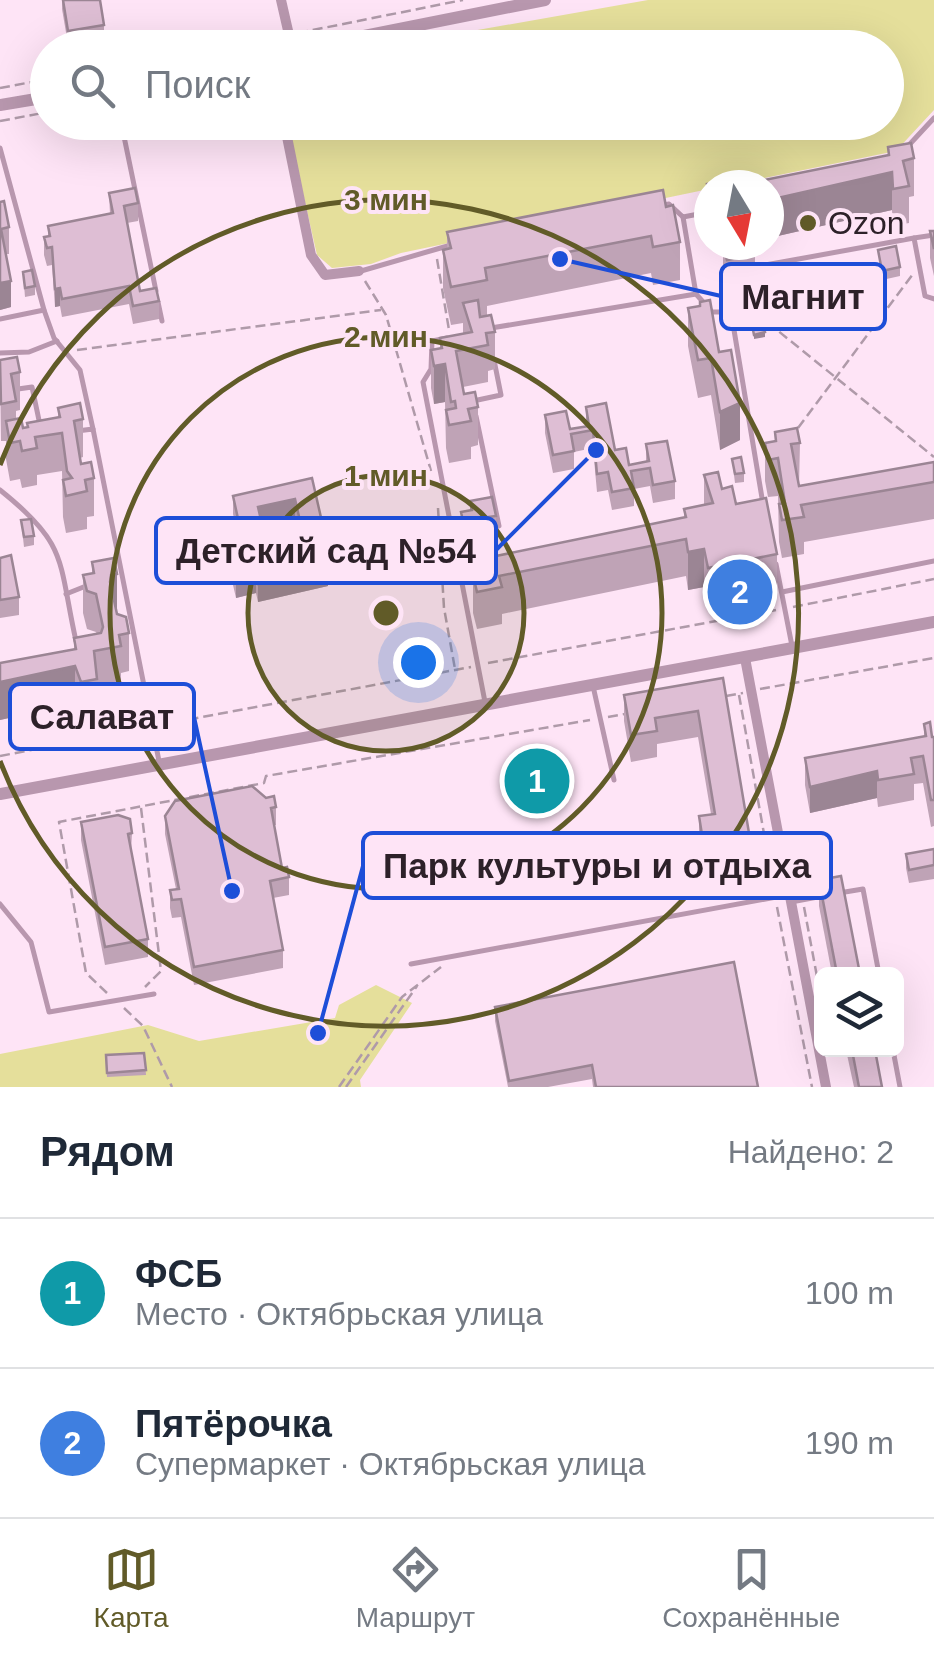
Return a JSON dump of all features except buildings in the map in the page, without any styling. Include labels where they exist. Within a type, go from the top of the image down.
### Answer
[{"type":"street","points":[[282,0],[287,30]]},
{"type":"street","points":[[394,30],[545,0]]},
{"type":"street","points":[[0,105],[30,100]]},
{"type":"street","points":[[288,140],[311,255],[326,275],[359,272]]},
{"type":"street","points":[[0,794],[934,622]]},
{"type":"street","points":[[745,658],[826,1087]]},
{"type":"lane","points":[[907,147],[934,118]]},
{"type":"lane","points":[[125,140],[162,321]]},
{"type":"lane","points":[[0,148],[3,182],[44,297],[44,310],[57,341],[84,384],[160,767]]},
{"type":"lane","points":[[650,207],[669,204],[683,217],[696,294],[712,312],[769,303],[760,266],[934,235]]},
{"type":"lane","points":[[683,217],[694,215]]},
{"type":"lane","points":[[914,238],[926,296],[934,298]]},
{"type":"lane","points":[[359,272],[455,244]]},
{"type":"lane","points":[[485,530],[499,526],[473,400],[501,394],[487,329],[696,294]]},
{"type":"lane","points":[[0,318],[44,310]]},
{"type":"lane","points":[[731,312],[766,521]]},
{"type":"lane","points":[[450,337],[432,341],[431,369],[424,382],[486,705]]},
{"type":"lane","points":[[0,354],[29,352],[57,341]]},
{"type":"lane","points":[[16,390],[32,387],[43,436]]},
{"type":"lane","points":[[60,434],[93,429]]},
{"type":"lane","points":[[0,490],[40,522],[61,557],[76,642]]},
{"type":"lane","points":[[774,556],[792,649]]},
{"type":"lane","points":[[782,592],[934,562]]},
{"type":"lane","points":[[66,594],[102,581]]},
{"type":"lane","points":[[593,686],[614,780]]},
{"type":"lane","points":[[411,964],[775,897],[863,889],[878,967]]},
{"type":"lane","points":[[0,904],[30,942],[49,1012],[154,994]]},
{"type":"lane","points":[[894,1057],[900,1087]]},
{"type":"path","points":[[313,30],[463,0]]},
{"type":"path","points":[[0,88],[30,83]]},
{"type":"path","points":[[0,120],[30,115]]},
{"type":"path","points":[[435,248],[450,337]]},
{"type":"path","points":[[788,440],[838,379],[920,265]]},
{"type":"path","points":[[359,272],[382,310],[432,477]]},
{"type":"path","points":[[749,308],[934,456]]},
{"type":"path","points":[[67,352],[382,310]]},
{"type":"path","points":[[438,495],[444,608],[455,670]]},
{"type":"path","points":[[0,756],[934,579]]},
{"type":"path","points":[[738,694],[812,1087]]},
{"type":"path","points":[[172,1087],[143,1026],[86,973],[59,822],[264,783],[266,776]]},
{"type":"path","points":[[123,1008],[161,971],[140,807]]},
{"type":"path","points":[[340,1087],[402,997],[456,955]]},
{"type":"path","points":[[346,1087],[433,960]]},
{"type":"shaded area","points":[[648,0],[934,0],[934,110],[896,151],[784,174],[784,170],[694,170],[694,192],[401,253],[371,264],[332,268],[317,255],[291,140],[904,140],[904,30],[478,30]]},
{"type":"shaded area","points":[[376,985],[412,1003],[360,1080],[361,1087],[0,1087],[0,1054],[148,1025],[199,1041],[335,1018],[339,1005]]},
{"type":"place","name":"Ozon","points":[[808,223]]},
{"type":"place","name":"Магнит","points":[[560,259]]},
{"type":"place","name":"Детский сад №54","points":[[596,450]]},
{"type":"place","name":"Пятёрочка","points":[[740,592]]},
{"type":"place","name":"ФСБ","points":[[537,781]]},
{"type":"place","name":"Салават","points":[[232,891]]},
{"type":"place","name":"Парк культуры и отдыха","points":[[318,1033]]}]
